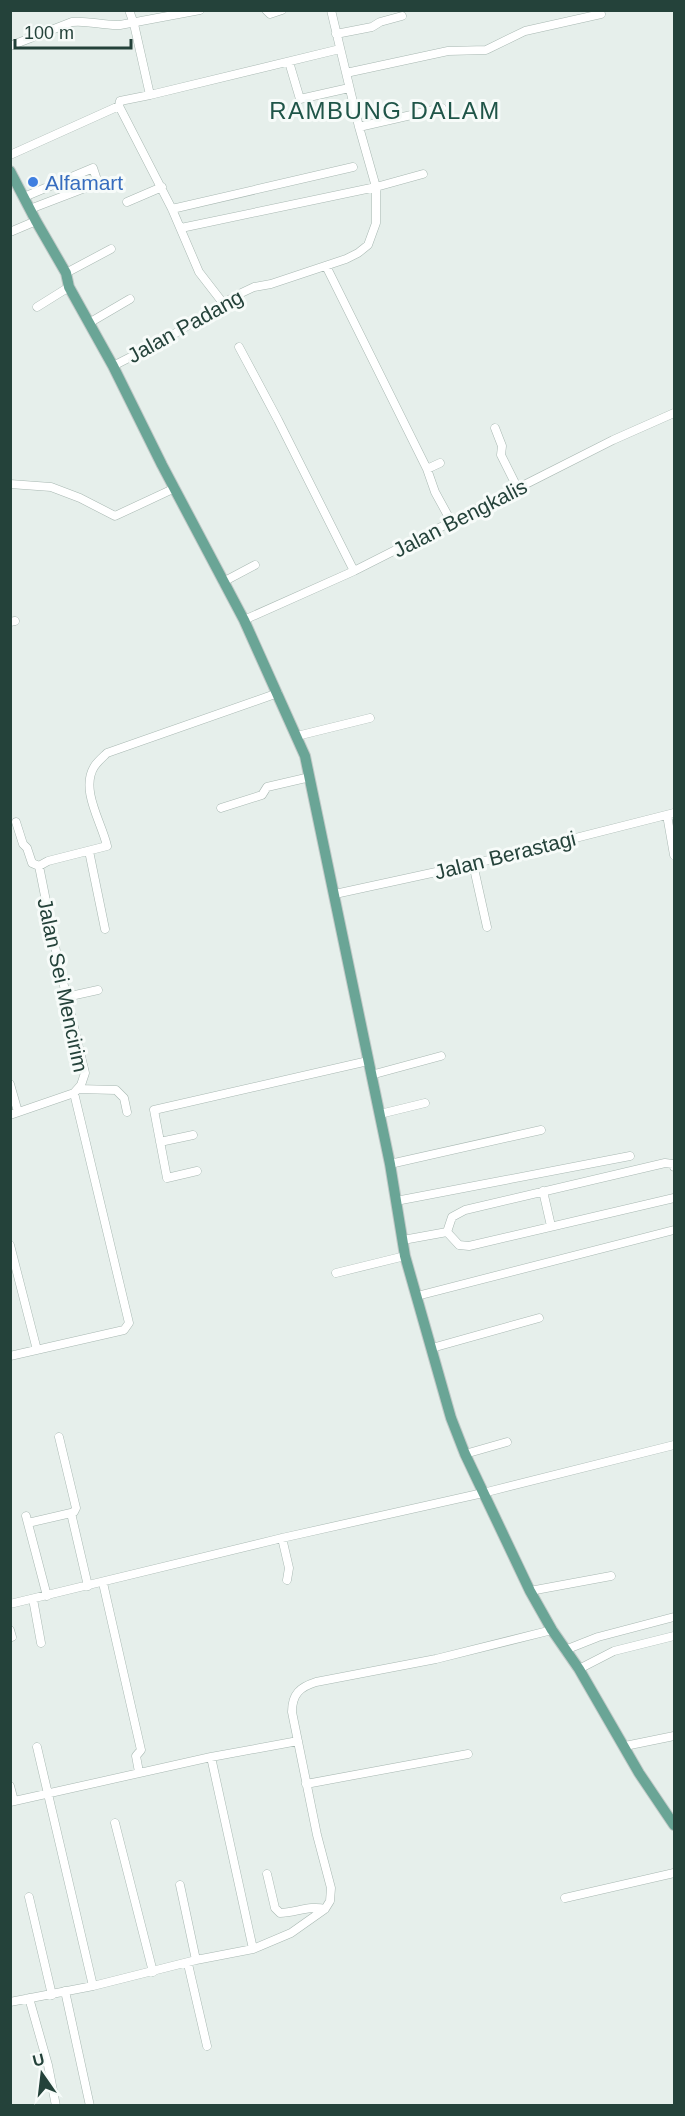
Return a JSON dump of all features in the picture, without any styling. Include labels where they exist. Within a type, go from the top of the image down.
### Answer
[{"type":"main road","points":[[10,171],[66,273],[69,287],[244,620],[305,756],[380,1114],[405,1256],[452,1418],[465,1454],[552,1630],[579,1669],[639,1773],[674,1823]]},
{"type":"street","points":[[129,10],[150,95]]},
{"type":"street","points":[[10,46],[72,22],[82,21],[107,26],[134,24],[200,10]]},
{"type":"street","points":[[266,10],[270,14],[282,10]]},
{"type":"street","name":"Jalan Padang","points":[[112,366],[166,339],[223,303],[254,287],[271,284],[326,266],[358,253],[368,245],[376,223],[376,187],[331,10]]},
{"type":"street","points":[[346,73],[448,51],[486,50],[525,31],[601,14]]},
{"type":"street","points":[[336,34],[372,27],[402,16]]},
{"type":"street","points":[[10,155],[119,106],[120,101],[127,98],[150,95],[340,49]]},
{"type":"street","points":[[289,62],[300,99],[349,88]]},
{"type":"street","points":[[119,106],[154,163],[199,272],[223,303]]},
{"type":"street","points":[[359,127],[442,108]]},
{"type":"street","points":[[172,208],[353,167]]},
{"type":"street","points":[[24,197],[93,168],[98,183],[30,209]]},
{"type":"street","points":[[182,228],[376,187],[423,174]]},
{"type":"street","points":[[127,202],[162,187]]},
{"type":"street","points":[[10,232],[36,221]]},
{"type":"street","points":[[66,273],[111,249]]},
{"type":"street","points":[[326,266],[452,523]]},
{"type":"street","points":[[37,307],[69,287]]},
{"type":"street","points":[[89,323],[130,298]]},
{"type":"street","points":[[239,347],[354,570]]},
{"type":"street","name":"Jalan Bengkalis","points":[[244,620],[452,523],[613,440],[675,413]]},
{"type":"street","points":[[495,428],[502,446],[501,454],[519,489]]},
{"type":"street","points":[[426,469],[440,463]]},
{"type":"street","points":[[10,484],[51,487],[80,498],[115,516],[175,488]]},
{"type":"street","points":[[223,582],[255,565]]},
{"type":"street","points":[[16,822],[32,863],[39,866],[48,861],[107,846],[103,828],[96,818],[89,778],[94,766],[107,753],[278,693]]},
{"type":"street","points":[[297,736],[370,718]]},
{"type":"street","points":[[221,808],[262,795],[267,787],[310,777]]},
{"type":"street","points":[[671,814],[675,855]]},
{"type":"street","name":"Jalan Berastagi","points":[[335,894],[473,864],[671,814]]},
{"type":"street","points":[[89,851],[105,929]]},
{"type":"street","points":[[473,864],[487,927]]},
{"type":"street","name":"Jalan Sei Mencirim","points":[[10,1356],[124,1330],[129,1323],[76,1091],[86,1073],[66,997],[39,866]]},
{"type":"street","points":[[66,997],[98,990]]},
{"type":"street","points":[[370,1075],[441,1056]]},
{"type":"street","points":[[196,1171],[167,1178],[154,1110],[368,1061]]},
{"type":"street","points":[[10,1084],[14,1113],[76,1091],[116,1090],[124,1098],[127,1112]]},
{"type":"street","points":[[380,1114],[425,1102]]},
{"type":"street","points":[[390,1164],[541,1130]]},
{"type":"street","points":[[160,1142],[193,1135]]},
{"type":"street","points":[[396,1201],[630,1156]]},
{"type":"street","points":[[447,1232],[452,1217],[460,1212],[665,1163],[673,1164],[675,1167]]},
{"type":"street","points":[[543,1191],[551,1226]]},
{"type":"street","points":[[447,1232],[459,1245],[469,1246],[675,1198]]},
{"type":"street","points":[[417,1296],[675,1230]]},
{"type":"street","points":[[403,1240],[447,1232]]},
{"type":"street","points":[[10,1245],[38,1350]]},
{"type":"street","points":[[336,1273],[405,1256]]},
{"type":"street","points":[[432,1348],[539,1318]]},
{"type":"street","points":[[47,1596],[27,1520],[71,1513],[76,1508],[59,1437]]},
{"type":"street","points":[[465,1454],[507,1443]]},
{"type":"street","points":[[10,1604],[282,1538],[483,1493],[675,1445]]},
{"type":"street","points":[[71,1513],[88,1586]]},
{"type":"street","points":[[282,1538],[290,1568],[287,1580]]},
{"type":"street","points":[[531,1591],[611,1576]]},
{"type":"street","points":[[103,1583],[141,1750],[136,1756],[139,1772]]},
{"type":"street","points":[[33,1599],[41,1643]]},
{"type":"street","points":[[566,1650],[598,1637],[675,1617]]},
{"type":"street","points":[[10,2002],[52,1995],[188,1964],[196,1960],[253,1949],[291,1933],[325,1909],[330,1901],[331,1893],[306,1785],[291,1703],[300,1689],[316,1682],[447,1657],[552,1630]]},
{"type":"street","points":[[579,1669],[614,1651],[675,1636]]},
{"type":"street","points":[[625,1746],[675,1736]]},
{"type":"street","points":[[10,1786],[12,1801],[139,1772],[298,1741]]},
{"type":"street","points":[[37,1747],[93,1986]]},
{"type":"street","points":[[306,1785],[468,1754]]},
{"type":"street","points":[[211,1757],[253,1949]]},
{"type":"street","points":[[115,1822],[153,1972]]},
{"type":"street","points":[[565,1898],[675,1873]]},
{"type":"street","points":[[267,1874],[273,1903],[280,1912],[317,1907],[325,1909]]},
{"type":"street","points":[[180,1885],[196,1960]]},
{"type":"street","points":[[29,1897],[52,1995]]},
{"type":"street","points":[[188,1964],[207,2046]]},
{"type":"street","points":[[65,1991],[90,2106]]},
{"type":"street","points":[[29,1998],[46,2057],[56,2106]]},
{"type":"place","name":"Alfamart","points":[[33,182]]},
{"type":"district","name":"RAMBUNG DALAM","points":[[385,110]]}]
